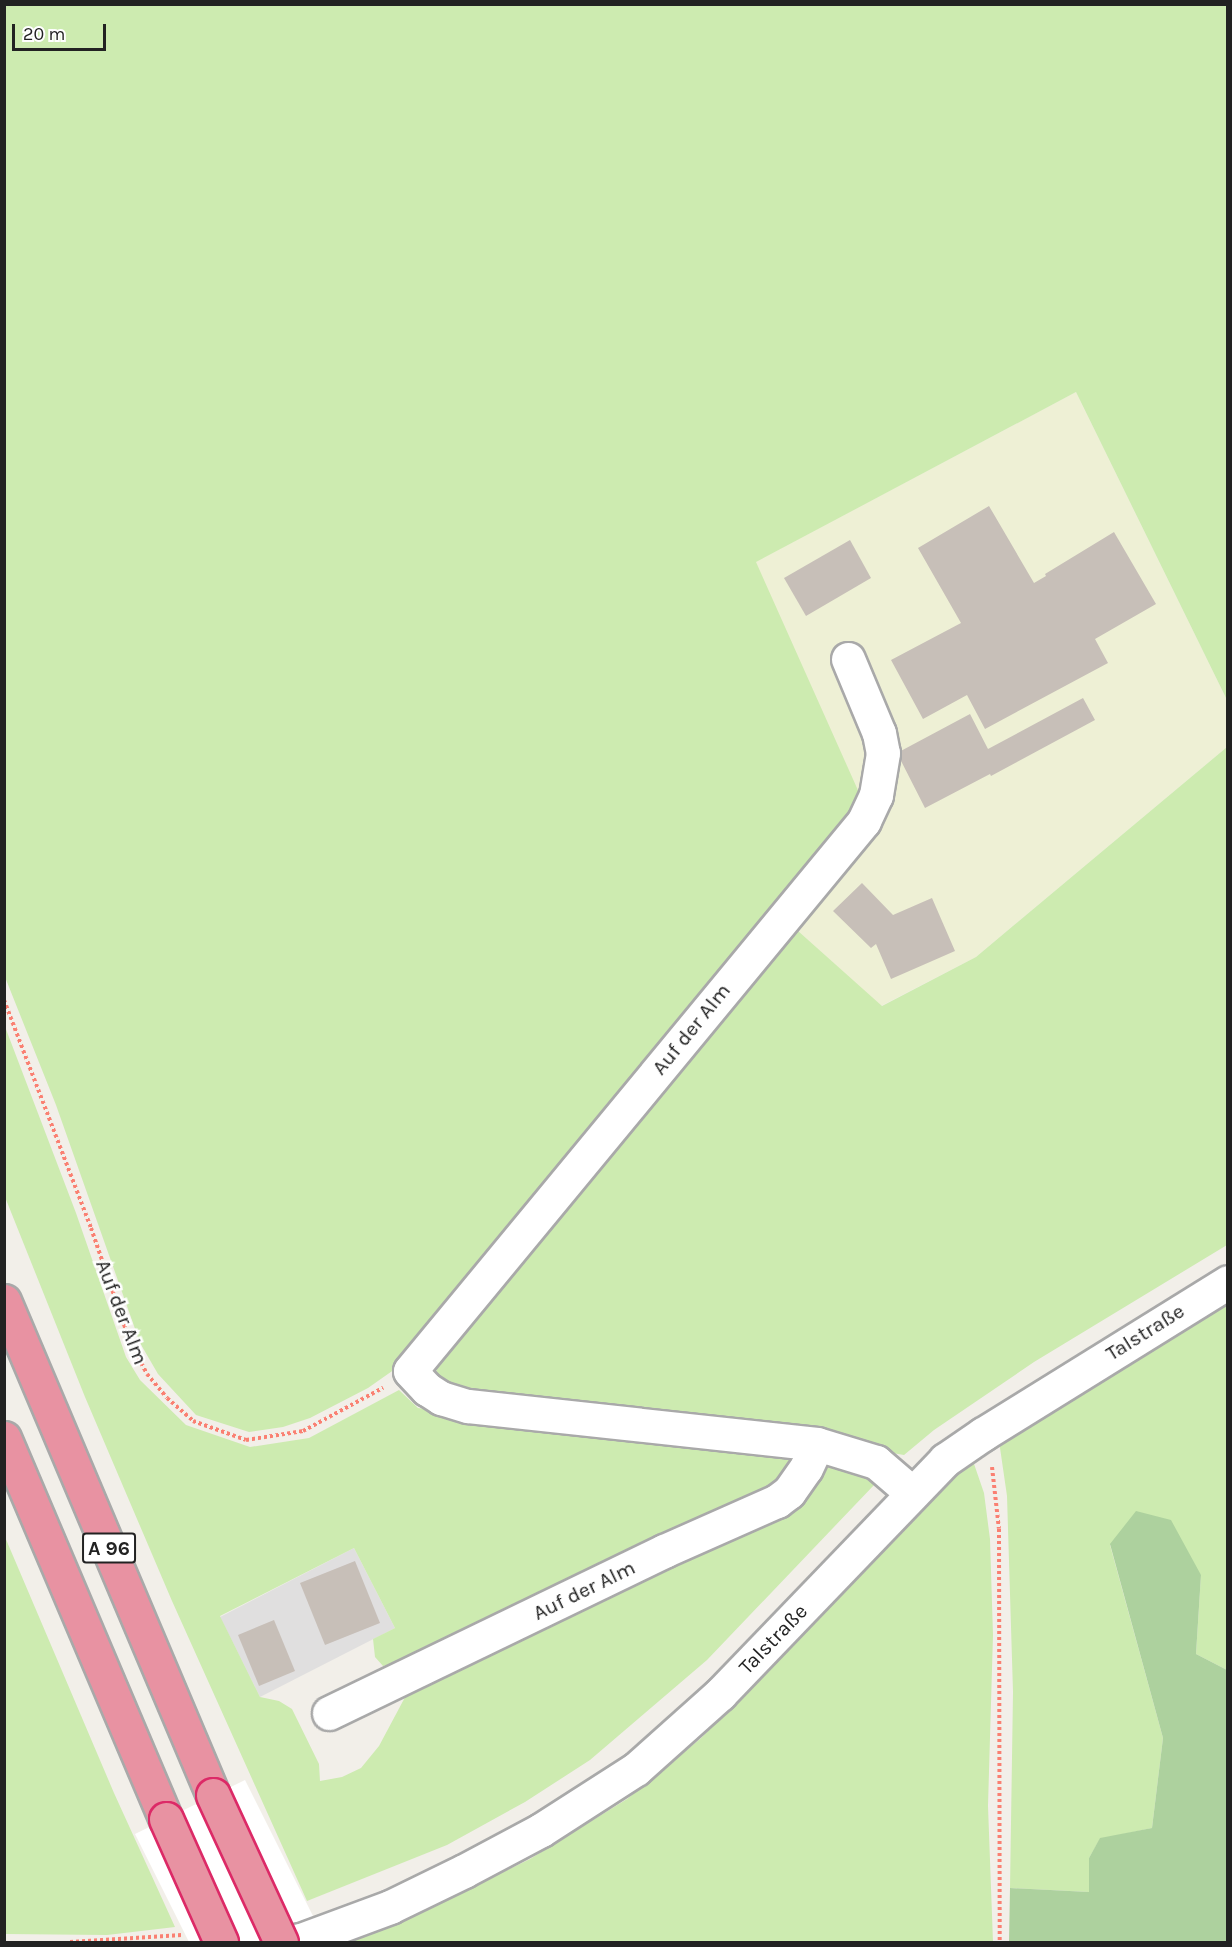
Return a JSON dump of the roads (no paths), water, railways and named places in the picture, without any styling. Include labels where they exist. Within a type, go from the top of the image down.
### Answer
[{"type":"highway","name":"A 96","points":[[4,1301],[213,1796],[280,1942]]},
{"type":"highway","name":"A 96","points":[[4,1438],[166,1819],[221,1942]]},
{"type":"street","name":"Auf der Alm","points":[[328,1713],[664,1551],[777,1501],[789,1492],[806,1468],[818,1444],[468,1406],[441,1398],[427,1389],[410,1371],[864,821],[876,795],[883,753],[879,733],[848,659]]},
{"type":"street","name":"Talstraße","points":[[285,1942],[301,1940],[390,1907],[464,1871],[541,1830],[636,1769],[720,1695],[945,1460],[982,1434],[1227,1282]]},
{"type":"street","points":[[818,1444],[876,1462],[912,1493]]}]
